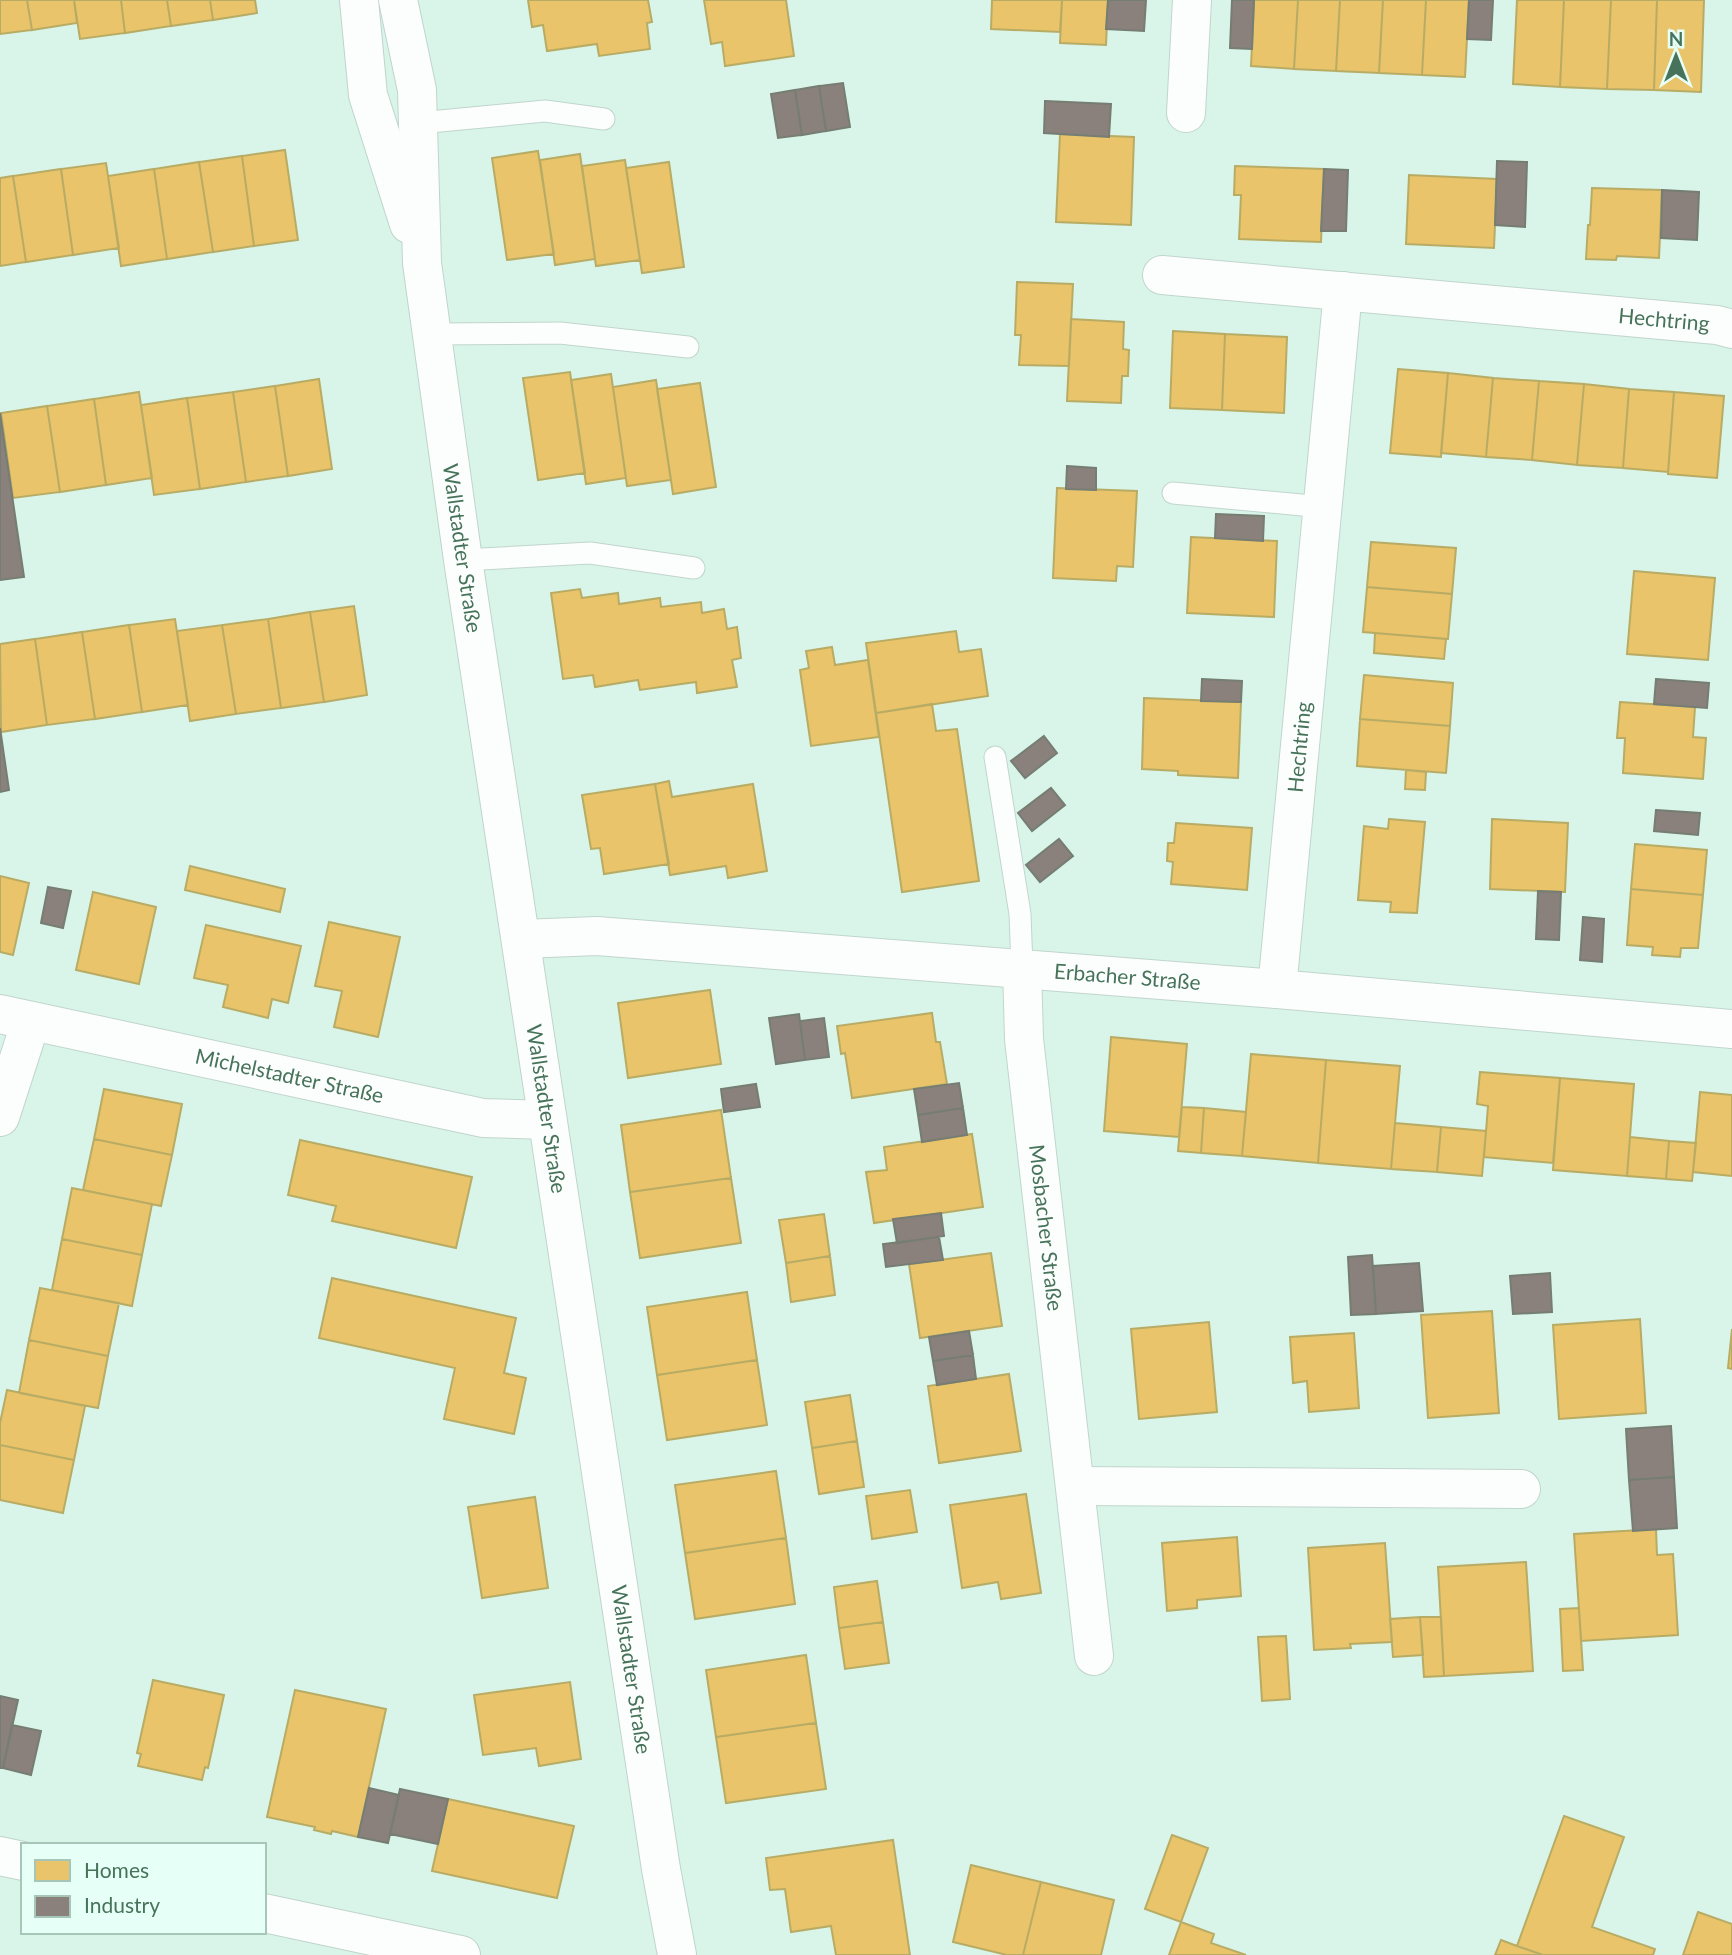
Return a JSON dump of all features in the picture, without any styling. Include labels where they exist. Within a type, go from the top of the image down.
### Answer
[{"type":"street","name":"Wallstadter Straße","points":[[359,0],[368,96],[422,263]]},
{"type":"street","name":"Wallstadter Straße","points":[[398,0],[416,90],[422,263],[463,561],[661,1869],[677,1955]]},
{"type":"street","points":[[1186,113],[1192,0]]},
{"type":"street","name":"Hechtring","points":[[1162,275],[1717,325],[1732,329]]},
{"type":"street","name":"Hechtring","points":[[1278,989],[1343,291]]},
{"type":"street","name":"Erbacher Straße","points":[[522,939],[597,936],[1022,968],[1732,1029]]},
{"type":"street","name":"Mosbacher Straße","points":[[1022,968],[1024,1039],[1094,1656]]},
{"type":"street","name":"Michelstadter Straße","points":[[0,1117],[16,1018],[483,1118],[547,1120]]},
{"type":"street","points":[[1075,1486],[1521,1489]]},
{"type":"street","points":[[0,1856],[21,1861]]},
{"type":"street","points":[[266,1913],[461,1955]]},
{"type":"lane","points":[[419,123],[545,111],[604,119]]},
{"type":"lane","points":[[432,334],[560,333],[688,347]]},
{"type":"lane","points":[[1173,493],[1322,507]]},
{"type":"lane","points":[[463,561],[590,553],[694,568]]},
{"type":"lane","points":[[995,757],[1020,914],[1022,968]]},
{"type":"shaded area","points":[[0,0],[1732,0],[1732,1955],[0,1955]]},
{"type":"building: Homes","points":[[0,0],[27,0],[32,30],[0,34]]},
{"type":"building: Homes","points":[[27,0],[74,0],[77,23],[32,30]]},
{"type":"building: Homes","points":[[74,0],[121,0],[125,33],[80,39]]},
{"type":"building: Homes","points":[[121,0],[167,0],[171,26],[125,33]]},
{"type":"building: Homes","points":[[167,0],[210,0],[213,20],[171,26]]},
{"type":"building: Homes","points":[[210,0],[255,0],[257,13],[213,20]]},
{"type":"building: Homes","points":[[528,0],[648,0],[652,22],[647,23],[650,49],[599,56],[597,44],[547,51],[543,25],[532,27]]},
{"type":"building: Homes","points":[[704,0],[786,0],[794,56],[725,66],[722,42],[711,44]]},
{"type":"building: Homes","points":[[992,0],[1062,0],[1060,32],[991,29]]},
{"type":"building: Homes","points":[[1062,0],[1108,0],[1106,45],[1060,43]]},
{"type":"building: Homes","points":[[1254,0],[1298,0],[1294,69],[1251,66]]},
{"type":"building: Homes","points":[[1298,0],[1340,0],[1336,71],[1294,69]]},
{"type":"building: Homes","points":[[1340,0],[1383,0],[1379,73],[1336,71]]},
{"type":"building: Homes","points":[[1383,0],[1426,0],[1422,75],[1379,73]]},
{"type":"building: Homes","points":[[1426,0],[1469,0],[1465,77],[1422,75]]},
{"type":"building: Homes","points":[[1517,0],[1564,0],[1560,87],[1513,84]]},
{"type":"building: Homes","points":[[1564,0],[1611,0],[1607,89],[1560,87]]},
{"type":"building: Homes","points":[[1611,0],[1657,0],[1654,90],[1607,89]]},
{"type":"building: Homes","points":[[1657,0],[1704,0],[1701,92],[1654,90]]},
{"type":"building: Homes","points":[[1060,134],[1134,137],[1131,225],[1056,222]]},
{"type":"building: Homes","points":[[285,150],[298,240],[254,246],[242,156]]},
{"type":"building: Homes","points":[[538,151],[554,254],[507,260],[492,158]]},
{"type":"building: Homes","points":[[580,154],[595,259],[555,265],[540,160]]},
{"type":"building: Homes","points":[[242,156],[254,246],[213,252],[199,162]]},
{"type":"building: Homes","points":[[625,160],[640,260],[596,266],[582,166]]},
{"type":"building: Homes","points":[[199,162],[213,252],[167,259],[154,169]]},
{"type":"building: Homes","points":[[669,162],[684,267],[642,273],[626,168]]},
{"type":"building: Homes","points":[[106,163],[119,248],[73,255],[61,169]]},
{"type":"building: Homes","points":[[1235,166],[1324,169],[1321,242],[1239,239],[1241,195],[1234,195]]},
{"type":"building: Homes","points":[[61,169],[73,255],[26,262],[13,176]]},
{"type":"building: Homes","points":[[154,169],[167,259],[121,266],[108,176]]},
{"type":"building: Homes","points":[[1409,175],[1497,179],[1494,248],[1406,244]]},
{"type":"building: Homes","points":[[13,176],[26,262],[0,266],[0,178]]},
{"type":"building: Homes","points":[[1592,188],[1662,190],[1659,258],[1617,256],[1616,260],[1586,259]]},
{"type":"building: Homes","points":[[1017,282],[1073,284],[1069,366],[1019,365],[1021,335],[1015,335]]},
{"type":"building: Homes","points":[[1071,319],[1124,322],[1123,349],[1129,350],[1128,376],[1122,376],[1121,403],[1067,401]]},
{"type":"building: Homes","points":[[1173,331],[1225,334],[1222,410],[1170,408]]},
{"type":"building: Homes","points":[[1225,334],[1287,337],[1284,413],[1222,410]]},
{"type":"building: Homes","points":[[1398,369],[1448,373],[1441,457],[1390,453]]},
{"type":"building: Homes","points":[[570,372],[585,473],[538,480],[523,378]]},
{"type":"building: Homes","points":[[1448,373],[1493,378],[1486,457],[1441,453]]},
{"type":"building: Homes","points":[[611,374],[626,478],[586,484],[571,380]]},
{"type":"building: Homes","points":[[1493,378],[1539,381],[1532,460],[1486,457]]},
{"type":"building: Homes","points":[[319,379],[332,469],[288,476],[275,386]]},
{"type":"building: Homes","points":[[656,380],[671,480],[627,486],[613,387]]},
{"type":"building: Homes","points":[[1539,381],[1584,384],[1577,465],[1532,460]]},
{"type":"building: Homes","points":[[700,383],[716,487],[673,494],[657,389]]},
{"type":"building: Homes","points":[[1584,384],[1629,389],[1623,468],[1577,465]]},
{"type":"building: Homes","points":[[275,386],[288,476],[246,482],[233,392]]},
{"type":"building: Homes","points":[[1629,389],[1674,392],[1668,472],[1623,468]]},
{"type":"building: Homes","points":[[139,392],[152,478],[106,485],[94,399]]},
{"type":"building: Homes","points":[[233,392],[246,482],[200,489],[187,398]]},
{"type":"building: Homes","points":[[1674,392],[1724,396],[1717,478],[1668,474]]},
{"type":"building: Homes","points":[[187,398],[200,489],[154,495],[141,405]]},
{"type":"building: Homes","points":[[94,399],[106,485],[60,492],[47,406]]},
{"type":"building: Homes","points":[[47,406],[60,492],[13,498],[1,413]]},
{"type":"building: Homes","points":[[1057,488],[1137,491],[1133,567],[1117,566],[1116,581],[1053,578]]},
{"type":"building: Homes","points":[[1191,537],[1277,541],[1274,617],[1187,613]]},
{"type":"building: Homes","points":[[1371,542],[1456,548],[1452,594],[1367,587]]},
{"type":"building: Homes","points":[[1634,571],[1715,578],[1708,660],[1627,654]]},
{"type":"building: Homes","points":[[1367,587],[1452,594],[1448,639],[1363,632]]},
{"type":"building: Homes","points":[[580,589],[582,598],[618,593],[619,604],[660,598],[661,607],[701,602],[702,613],[724,609],[727,629],[737,627],[741,658],[732,660],[737,687],[697,693],[696,682],[640,690],[638,680],[595,687],[593,675],[563,679],[551,593]]},
{"type":"building: Homes","points":[[354,606],[367,695],[324,702],[310,612]]},
{"type":"building: Homes","points":[[310,612],[324,702],[281,708],[268,619]]},
{"type":"building: Homes","points":[[175,619],[188,705],[142,712],[129,625]]},
{"type":"building: Homes","points":[[268,619],[281,708],[236,714],[222,625]]},
{"type":"building: Homes","points":[[129,625],[142,712],[95,719],[82,632]]},
{"type":"building: Homes","points":[[222,625],[236,714],[190,721],[177,631]]},
{"type":"building: Homes","points":[[956,631],[959,652],[981,649],[988,696],[876,713],[866,643]]},
{"type":"building: Homes","points":[[82,632],[95,719],[47,725],[35,639]]},
{"type":"building: Homes","points":[[1375,633],[1446,639],[1444,659],[1374,653]]},
{"type":"building: Homes","points":[[35,639],[47,725],[1,732],[0,644]]},
{"type":"building: Homes","points":[[832,647],[835,665],[868,660],[879,737],[811,746],[800,670],[809,668],[806,651]]},
{"type":"building: Homes","points":[[1364,675],[1453,683],[1450,726],[1360,719]]},
{"type":"building: Homes","points":[[1144,698],[1241,702],[1238,778],[1178,775],[1178,771],[1142,769]]},
{"type":"building: Homes","points":[[1620,702],[1695,707],[1693,737],[1706,738],[1703,779],[1623,773],[1625,738],[1617,738]]},
{"type":"building: Homes","points":[[932,704],[936,731],[957,729],[979,881],[902,892],[876,713]]},
{"type":"building: Homes","points":[[1360,719],[1450,726],[1446,773],[1357,766]]},
{"type":"building: Homes","points":[[1406,770],[1426,772],[1425,790],[1405,789]]},
{"type":"building: Homes","points":[[669,781],[672,797],[753,784],[767,871],[728,878],[726,866],[670,875],[655,784]]},
{"type":"building: Homes","points":[[655,784],[669,864],[604,874],[600,848],[591,849],[582,795]]},
{"type":"building: Homes","points":[[1389,819],[1425,822],[1417,913],[1390,912],[1391,902],[1358,900],[1364,826],[1388,829]]},
{"type":"building: Homes","points":[[1492,819],[1568,823],[1565,892],[1490,889]]},
{"type":"building: Homes","points":[[1176,823],[1252,828],[1247,890],[1171,884],[1173,862],[1167,861],[1168,843],[1174,843]]},
{"type":"building: Homes","points":[[1635,844],[1707,850],[1703,895],[1631,889]]},
{"type":"building: Homes","points":[[190,866],[285,889],[280,912],[185,890]]},
{"type":"building: Homes","points":[[0,876],[29,883],[13,955],[0,952]]},
{"type":"building: Homes","points":[[1631,889],[1703,895],[1698,948],[1681,948],[1680,957],[1652,955],[1653,947],[1627,945]]},
{"type":"building: Homes","points":[[93,892],[156,907],[139,984],[76,970]]},
{"type":"building: Homes","points":[[329,922],[400,937],[378,1037],[334,1027],[342,991],[315,986]]},
{"type":"building: Homes","points":[[206,925],[301,946],[288,1003],[272,999],[268,1018],[223,1007],[228,985],[194,978]]},
{"type":"building: Homes","points":[[710,990],[721,1064],[628,1078],[618,1003]]},
{"type":"building: Homes","points":[[932,1013],[947,1084],[852,1098],[845,1053],[841,1054],[837,1026]]},
{"type":"building: Homes","points":[[1111,1037],[1187,1044],[1179,1137],[1104,1131]]},
{"type":"building: Homes","points":[[1251,1054],[1326,1060],[1318,1163],[1242,1156]]},
{"type":"building: Homes","points":[[1326,1060],[1400,1066],[1391,1169],[1318,1163]]},
{"type":"building: Homes","points":[[1480,1072],[1560,1078],[1553,1163],[1484,1157],[1488,1106],[1477,1104]]},
{"type":"building: Homes","points":[[1560,1078],[1634,1084],[1627,1176],[1553,1170]]},
{"type":"building: Homes","points":[[104,1089],[182,1104],[172,1155],[94,1139]]},
{"type":"building: Homes","points":[[1700,1092],[1732,1095],[1732,1176],[1693,1172]]},
{"type":"building: Homes","points":[[1182,1107],[1204,1108],[1201,1153],[1178,1151]]},
{"type":"building: Homes","points":[[1204,1108],[1246,1112],[1242,1156],[1201,1153]]},
{"type":"building: Homes","points":[[721,1110],[731,1178],[630,1192],[621,1125]]},
{"type":"building: Homes","points":[[1395,1123],[1441,1127],[1437,1172],[1391,1169]]},
{"type":"building: Homes","points":[[1441,1127],[1486,1131],[1482,1176],[1437,1172]]},
{"type":"building: Homes","points":[[972,1134],[983,1207],[874,1223],[866,1172],[887,1170],[884,1147]]},
{"type":"building: Homes","points":[[1630,1137],[1669,1141],[1666,1179],[1627,1176]]},
{"type":"building: Homes","points":[[94,1139],[172,1155],[161,1206],[83,1190]]},
{"type":"building: Homes","points":[[300,1140],[472,1177],[456,1248],[332,1221],[336,1206],[288,1195]]},
{"type":"building: Homes","points":[[1669,1141],[1696,1143],[1692,1181],[1666,1179]]},
{"type":"building: Homes","points":[[731,1178],[741,1243],[640,1258],[630,1192]]},
{"type":"building: Homes","points":[[72,1188],[152,1204],[142,1255],[62,1239]]},
{"type":"building: Homes","points":[[824,1214],[830,1256],[786,1263],[779,1220]]},
{"type":"building: Homes","points":[[62,1239],[142,1255],[132,1306],[52,1290]]},
{"type":"building: Homes","points":[[991,1253],[1002,1326],[920,1338],[909,1264]]},
{"type":"building: Homes","points":[[830,1256],[835,1295],[791,1302],[786,1263]]},
{"type":"building: Homes","points":[[332,1278],[516,1318],[504,1373],[526,1378],[514,1434],[444,1419],[455,1368],[319,1338]]},
{"type":"building: Homes","points":[[40,1288],[119,1303],[108,1356],[29,1340]]},
{"type":"building: Homes","points":[[747,1292],[757,1360],[657,1375],[647,1307]]},
{"type":"building: Homes","points":[[1492,1311],[1499,1413],[1428,1418],[1421,1315]]},
{"type":"building: Homes","points":[[1640,1319],[1646,1413],[1559,1419],[1553,1325]]},
{"type":"building: Homes","points":[[1209,1322],[1217,1412],[1139,1419],[1131,1329]]},
{"type":"building: Homes","points":[[1732,1329],[1732,1369],[1728,1368]]},
{"type":"building: Homes","points":[[1354,1333],[1359,1408],[1309,1412],[1307,1381],[1293,1383],[1290,1337]]},
{"type":"building: Homes","points":[[29,1340],[108,1356],[98,1408],[19,1393]]},
{"type":"building: Homes","points":[[757,1360],[767,1425],[667,1440],[657,1375]]},
{"type":"building: Homes","points":[[1009,1374],[1021,1451],[939,1463],[928,1386]]},
{"type":"building: Homes","points":[[7,1390],[85,1406],[74,1460],[0,1445],[0,1423]]},
{"type":"building: Homes","points":[[850,1395],[857,1441],[812,1448],[805,1402]]},
{"type":"building: Homes","points":[[857,1441],[864,1487],[819,1494],[812,1448]]},
{"type":"building: Homes","points":[[0,1445],[74,1460],[63,1513],[0,1500]]},
{"type":"building: Homes","points":[[776,1471],[786,1538],[685,1553],[675,1485]]},
{"type":"building: Homes","points":[[910,1490],[917,1532],[872,1539],[866,1496]]},
{"type":"building: Homes","points":[[1026,1494],[1041,1593],[1001,1599],[998,1582],[962,1588],[950,1505]]},
{"type":"building: Homes","points":[[535,1497],[548,1588],[482,1598],[468,1507]]},
{"type":"building: Homes","points":[[1656,1529],[1657,1555],[1673,1554],[1678,1635],[1581,1641],[1574,1534]]},
{"type":"building: Homes","points":[[1237,1537],[1241,1596],[1197,1600],[1197,1608],[1167,1611],[1162,1543]]},
{"type":"building: Homes","points":[[786,1538],[795,1604],[695,1619],[685,1553]]},
{"type":"building: Homes","points":[[1385,1543],[1392,1642],[1350,1644],[1351,1648],[1314,1650],[1308,1548]]},
{"type":"building: Homes","points":[[1526,1562],[1533,1671],[1444,1676],[1438,1567]]},
{"type":"building: Homes","points":[[877,1581],[883,1622],[839,1628],[834,1587]]},
{"type":"building: Homes","points":[[1579,1608],[1583,1670],[1563,1671],[1560,1609]]},
{"type":"building: Homes","points":[[1420,1617],[1423,1655],[1393,1657],[1390,1619]]},
{"type":"building: Homes","points":[[1420,1617],[1441,1617],[1444,1676],[1424,1677]]},
{"type":"building: Homes","points":[[883,1622],[889,1663],[845,1669],[839,1628]]},
{"type":"building: Homes","points":[[1286,1636],[1290,1699],[1262,1701],[1258,1637]]},
{"type":"building: Homes","points":[[806,1655],[816,1723],[716,1737],[706,1670]]},
{"type":"building: Homes","points":[[153,1680],[224,1695],[208,1768],[205,1767],[202,1780],[138,1766],[141,1754],[137,1753]]},
{"type":"building: Homes","points":[[570,1682],[581,1759],[539,1766],[536,1748],[483,1755],[474,1695]]},
{"type":"building: Homes","points":[[295,1690],[386,1709],[358,1837],[332,1831],[331,1834],[314,1830],[315,1827],[267,1817]]},
{"type":"building: Homes","points":[[816,1723],[826,1789],[726,1803],[716,1737]]},
{"type":"building: Homes","points":[[448,1799],[574,1826],[557,1898],[432,1871]]},
{"type":"building: Homes","points":[[1564,1816],[1624,1837],[1592,1927],[1655,1949],[1653,1955],[1543,1955],[1517,1946]]},
{"type":"building: Homes","points":[[1172,1835],[1208,1848],[1181,1922],[1145,1909]]},
{"type":"building: Homes","points":[[893,1840],[910,1955],[836,1955],[831,1926],[791,1932],[785,1889],[770,1890],[766,1858]]},
{"type":"building: Homes","points":[[971,1865],[1041,1882],[1023,1955],[1007,1955],[953,1942]]},
{"type":"building: Homes","points":[[1041,1882],[1114,1900],[1101,1955],[1023,1955]]},
{"type":"building: Homes","points":[[1698,1912],[1732,1924],[1732,1955],[1683,1955]]},
{"type":"building: Homes","points":[[1181,1922],[1214,1934],[1211,1943],[1246,1955],[1169,1955]]},
{"type":"building: Homes","points":[[1501,1940],[1517,1946],[1543,1955],[1495,1955]]},
{"type":"building: Industry","points":[[1108,0],[1146,0],[1144,31],[1106,29]]},
{"type":"building: Industry","points":[[1232,0],[1254,0],[1252,49],[1230,48]]},
{"type":"building: Industry","points":[[1469,0],[1493,0],[1491,40],[1467,39]]},
{"type":"building: Industry","points":[[843,83],[850,127],[826,131],[819,86]]},
{"type":"building: Industry","points":[[819,86],[826,131],[802,135],[795,90]]},
{"type":"building: Industry","points":[[795,90],[802,135],[778,138],[771,94]]},
{"type":"building: Industry","points":[[1045,101],[1111,104],[1109,137],[1044,133]]},
{"type":"building: Industry","points":[[1497,161],[1527,162],[1525,227],[1495,225]]},
{"type":"building: Industry","points":[[1324,169],[1348,170],[1346,231],[1321,231]]},
{"type":"building: Industry","points":[[1662,190],[1699,192],[1697,240],[1661,238]]},
{"type":"building: Industry","points":[[0,413],[24,577],[0,580]]},
{"type":"building: Industry","points":[[1067,466],[1096,468],[1096,490],[1066,489]]},
{"type":"building: Industry","points":[[1216,514],[1264,516],[1263,541],[1215,538]]},
{"type":"building: Industry","points":[[1202,679],[1242,681],[1241,702],[1201,701]]},
{"type":"building: Industry","points":[[1656,679],[1709,683],[1707,708],[1654,704]]},
{"type":"building: Industry","points":[[0,728],[9,790],[0,792]]},
{"type":"building: Industry","points":[[1044,736],[1057,753],[1025,778],[1011,761]]},
{"type":"building: Industry","points":[[1051,788],[1065,805],[1032,831],[1018,813]]},
{"type":"building: Industry","points":[[1656,810],[1700,813],[1698,835],[1654,831]]},
{"type":"building: Industry","points":[[1059,839],[1073,856],[1040,882],[1026,865]]},
{"type":"building: Industry","points":[[48,887],[71,891],[63,928],[41,923]]},
{"type":"building: Industry","points":[[1538,891],[1561,892],[1559,940],[1536,939]]},
{"type":"building: Industry","points":[[1583,917],[1604,919],[1602,962],[1580,960]]},
{"type":"building: Industry","points":[[799,1014],[805,1060],[776,1064],[769,1018]]},
{"type":"building: Industry","points":[[824,1018],[829,1057],[805,1060],[800,1021]]},
{"type":"building: Industry","points":[[959,1083],[963,1108],[918,1115],[914,1089]]},
{"type":"building: Industry","points":[[756,1084],[760,1107],[724,1112],[721,1089]]},
{"type":"building: Industry","points":[[963,1108],[967,1135],[922,1142],[918,1115]]},
{"type":"building: Industry","points":[[941,1213],[944,1236],[897,1243],[893,1219]]},
{"type":"building: Industry","points":[[939,1237],[943,1260],[886,1267],[883,1244]]},
{"type":"building: Industry","points":[[1372,1255],[1376,1314],[1351,1315],[1348,1257]]},
{"type":"building: Industry","points":[[1419,1263],[1423,1311],[1376,1314],[1373,1266]]},
{"type":"building: Industry","points":[[1550,1273],[1552,1312],[1513,1314],[1510,1276]]},
{"type":"building: Industry","points":[[969,1331],[973,1355],[933,1361],[929,1337]]},
{"type":"building: Industry","points":[[973,1355],[976,1379],[937,1385],[933,1361]]},
{"type":"building: Industry","points":[[1671,1426],[1674,1477],[1629,1480],[1626,1429]]},
{"type":"building: Industry","points":[[1674,1477],[1677,1528],[1633,1531],[1629,1480]]},
{"type":"building: Industry","points":[[0,1696],[18,1700],[3,1768],[0,1768]]},
{"type":"building: Industry","points":[[12,1725],[41,1731],[31,1775],[3,1768]]},
{"type":"building: Industry","points":[[369,1788],[399,1795],[388,1843],[358,1837]]},
{"type":"building: Industry","points":[[400,1789],[448,1799],[438,1844],[390,1834]]}]
